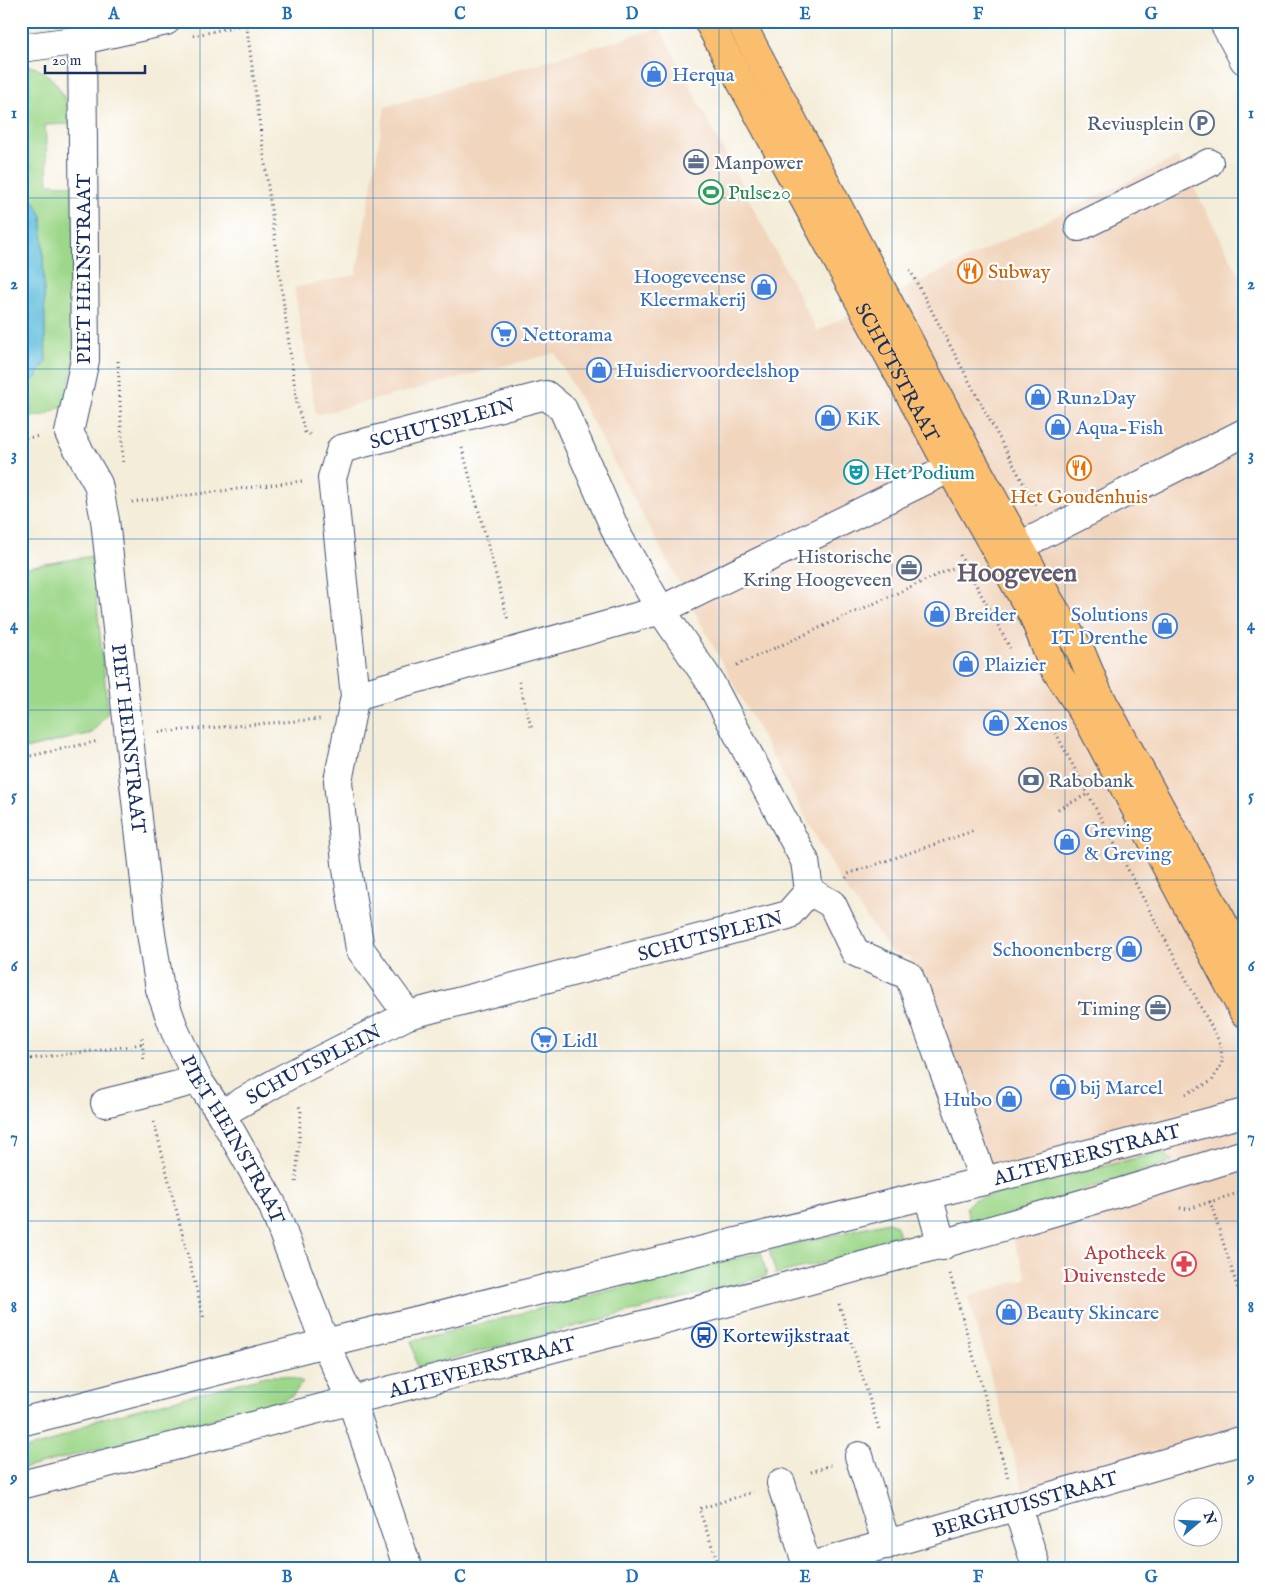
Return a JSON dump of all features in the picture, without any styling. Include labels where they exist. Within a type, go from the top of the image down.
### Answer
[{"type":"main road","name":"SCHUTSTRAAT","points":[[708,21],[1010,551],[1080,652],[1098,693],[1244,961]]},
{"type":"main road","name":"SCHUTSTRAAT","points":[[740,21],[960,463]]},
{"type":"main road","name":"SCHUTSTRAAT","points":[[1010,551],[1053,666],[1088,721],[1244,1013]]},
{"type":"street","points":[[21,48],[82,40],[166,21]]},
{"type":"street","points":[[1223,21],[1244,60]]},
{"type":"street","name":"PIET HEINSTRAAT","points":[[82,40],[85,360],[69,432],[98,484],[105,520],[150,927],[160,989],[174,1031],[198,1080],[221,1114],[272,1204],[325,1343],[352,1402]]},
{"type":"street","points":[[1079,227],[1209,163]]},
{"type":"street","name":"SCHUTSPLEIN","points":[[221,1114],[286,1077],[408,1015],[788,915],[821,898],[790,828],[709,680],[660,610],[619,538],[563,409],[546,395],[341,449],[332,478],[354,707],[338,781],[346,863],[360,949],[408,1015]]},
{"type":"street","points":[[1010,551],[1244,433]]},
{"type":"street","points":[[354,707],[516,651],[660,610],[960,463]]},
{"type":"street","points":[[821,898],[854,952],[909,976],[984,1181]]},
{"type":"street","points":[[105,1103],[198,1080]]},
{"type":"street","name":"ALTEVEERSTRAAT","points":[[21,1422],[325,1343],[984,1181],[1244,1113]]},
{"type":"street","name":"ALTEVEERSTRAAT","points":[[21,1485],[352,1402],[942,1246],[1132,1190],[1244,1154]]},
{"type":"street","points":[[928,1194],[942,1246]]},
{"type":"street","points":[[352,1402],[408,1569]]},
{"type":"street","name":"BERGHUISSTRAAT","points":[[808,1568],[1244,1440]]},
{"type":"street","points":[[859,1456],[887,1544]]},
{"type":"street","points":[[781,1483],[808,1568]]},
{"type":"street","points":[[1017,1507],[1037,1569]]},
{"type":"path","points":[[246,21],[297,404],[305,432],[341,449]]},
{"type":"path","points":[[908,267],[1049,530]]},
{"type":"path","name":"PIET HEINSTRAAT","points":[[118,351],[123,465]]},
{"type":"path","points":[[455,420],[516,651],[515,665],[532,730]]},
{"type":"path","points":[[125,502],[332,478]]},
{"type":"path","points":[[751,658],[964,563]]},
{"type":"path","points":[[21,758],[129,734],[301,719],[354,707]]},
{"type":"path","points":[[1058,809],[1088,794]]},
{"type":"path","points":[[821,898],[848,874],[976,830]]},
{"type":"path","points":[[1196,997],[1222,1045],[1222,1063],[1212,1081]]},
{"type":"path","points":[[21,1060],[131,1046],[174,1031]]},
{"type":"path","name":"PIET HEINSTRAAT","points":[[286,1077],[301,1111],[296,1185],[290,1177]]},
{"type":"path","points":[[1210,1201],[1244,1308]]},
{"type":"path","points":[[942,1246],[1017,1507]]},
{"type":"path","points":[[829,1276],[885,1448],[859,1456]]},
{"type":"shaded area","points":[[660,28],[817,331],[1178,157],[1244,284],[1244,1431],[1025,1495],[968,1297],[1027,1278],[910,957],[892,953],[839,879],[555,353],[316,415],[294,288],[356,275],[385,107]]},
{"type":"green space","points":[[21,64],[42,71],[57,85],[66,103],[71,124],[45,125],[48,184],[73,185],[76,352],[64,405],[45,415],[21,418],[21,383],[35,379],[46,362],[42,216],[25,196],[21,195]]},
{"type":"green space","points":[[92,556],[108,712],[92,733],[21,750],[21,568]]},
{"type":"green space","points":[[1160,1152],[1173,1161],[978,1225],[970,1221],[966,1207],[973,1200]]},
{"type":"green space","points":[[888,1222],[896,1225],[899,1237],[896,1245],[776,1274],[769,1250]]},
{"type":"green space","points":[[761,1252],[767,1276],[417,1368],[412,1341]]},
{"type":"green space","points":[[266,1376],[287,1376],[303,1382],[293,1395],[282,1401],[21,1469],[21,1450],[54,1441],[93,1421]]},
{"type":"water","points":[[21,195],[35,202],[42,216],[46,362],[35,379],[21,383]]},
{"type":"place","name":"Herqua","points":[[654,74]]},
{"type":"place","name":"Reviusplein","points":[[1202,123]]},
{"type":"place","name":"Manpower","points":[[696,162]]},
{"type":"place","name":"Pulse20","points":[[711,192]]},
{"type":"place","name":"Subway","points":[[970,271]]},
{"type":"place","name":"Hoogeveense Kleermakerij","points":[[764,287]]},
{"type":"place","name":"Nettorama","points":[[504,334]]},
{"type":"place","name":"Huisdiervoordeelshop","points":[[599,370]]},
{"type":"place","name":"Run2Day","points":[[1038,397]]},
{"type":"place","name":"KiK","points":[[828,418]]},
{"type":"place","name":"Aqua-Fish","points":[[1058,427]]},
{"type":"place","name":"Het Goudenhuis","points":[[1079,468]]},
{"type":"place","name":"Het Podium","points":[[856,472]]},
{"type":"place","name":"Historische Kring Hoogeveen","points":[[909,568]]},
{"type":"place","name":"Breider","points":[[937,614]]},
{"type":"place","name":"Solutions IT Drenthe","points":[[1165,626]]},
{"type":"place","name":"Plaizier","points":[[966,664]]},
{"type":"place","name":"Xenos","points":[[996,723]]},
{"type":"place","name":"Rabobank","points":[[1031,780]]},
{"type":"place","name":"Greving & Greving","points":[[1067,842]]},
{"type":"place","name":"Schoonenberg","points":[[1129,949]]},
{"type":"place","name":"Timing","points":[[1158,1008]]},
{"type":"place","name":"Lidl","points":[[544,1040]]},
{"type":"place","name":"bij Marcel","points":[[1063,1087]]},
{"type":"place","name":"Hubo","points":[[1009,1099]]},
{"type":"place","name":"Apotheek Duivenstede","points":[[1184,1264]]},
{"type":"place","name":"Beauty Skincare","points":[[1009,1312]]},
{"type":"place","name":"Kortewijkstraat","points":[[704,1335]]},
{"type":"district","name":"Hoogeveen","points":[[1017,572]]}]
